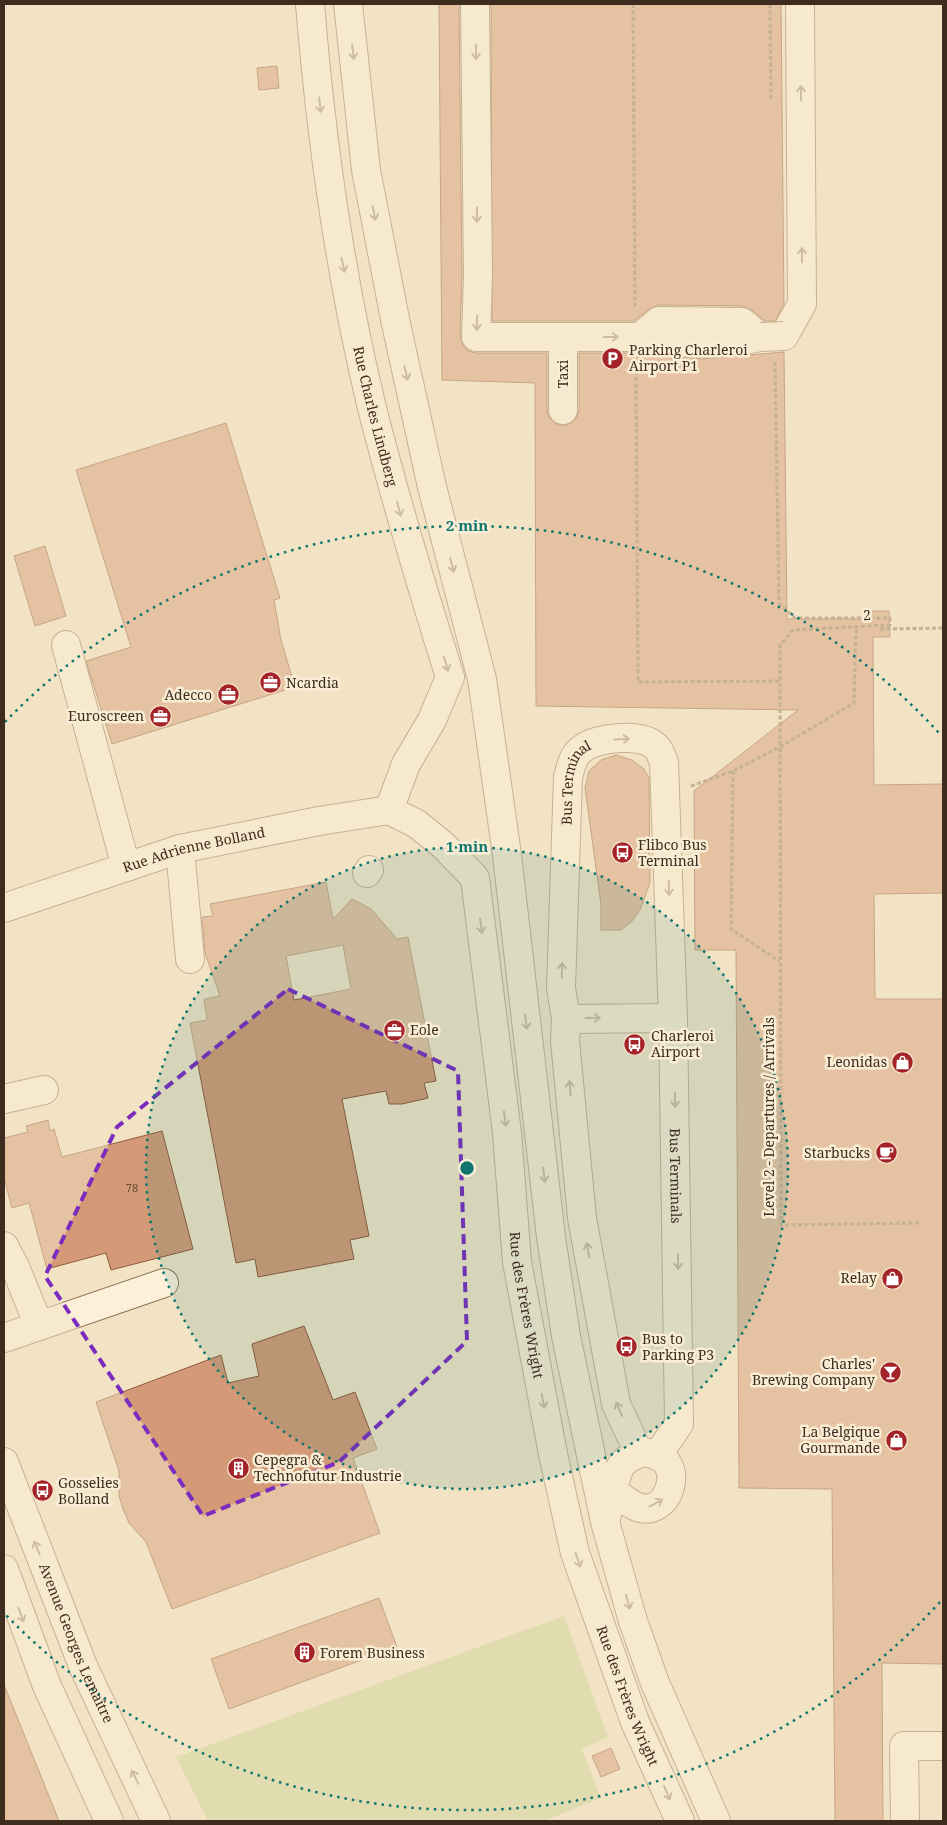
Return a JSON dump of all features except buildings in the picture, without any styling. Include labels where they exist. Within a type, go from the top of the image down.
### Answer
[{"type":"street","name":"Rue Charles Lindberg","points":[[310,4],[316,71],[336,231],[372,406],[407,538],[450,677],[432,720],[406,764],[389,810]]},
{"type":"street","points":[[348,4],[366,170],[396,324],[432,487],[482,679],[507,855],[551,1236],[566,1336],[605,1522],[633,1621],[655,1683],[716,1821]]},
{"type":"street","points":[[475,4],[478,266],[476,337],[645,338],[659,330],[742,331],[751,339],[784,336],[802,304],[800,4]]},
{"type":"street","name":"Taxi","points":[[563,337],[563,410]]},
{"type":"street","points":[[66,645],[126,867]]},
{"type":"street","name":"Bus Terminal","points":[[648,1455],[616,1404],[612,1384],[582,1218],[561,988],[568,776],[572,759],[582,748],[619,738],[636,738],[650,742],[657,748],[664,762],[673,1018]]},
{"type":"street","name":"Rue Adrienne Bolland","points":[[4,908],[180,849],[319,821],[389,810]]},
{"type":"street","name":"Rue des Frères Wright","points":[[389,810],[417,824],[444,846],[475,878],[507,1133],[517,1262],[553,1454],[575,1552],[635,1722],[680,1821]]},
{"type":"street","points":[[180,849],[190,959]]},
{"type":"street","points":[[566,1030],[673,1018]]},
{"type":"street","name":"Bus Terminals","points":[[648,1455],[679,1424],[673,1018]]},
{"type":"street","points":[[4,1098],[44,1090]]},
{"type":"street","points":[[4,1246],[16,1269],[39,1326]]},
{"type":"street","points":[[4,1338],[164,1283]]},
{"type":"street","points":[[594,1470],[614,1491],[635,1506],[653,1507],[660,1503],[671,1488],[672,1478],[670,1469],[648,1455],[624,1462],[614,1491],[605,1522]]},
{"type":"street","name":"Avenue Georges Lemaître","points":[[4,1462],[83,1666],[156,1821]]},
{"type":"street","points":[[4,1569],[46,1686],[109,1821]]},
{"type":"street","points":[[905,1821],[904,1746],[943,1746]]},
{"type":"path","points":[[633,4],[645,338],[638,682],[780,681],[779,961]]},
{"type":"path","points":[[795,618],[838,619],[838,627]]},
{"type":"path","name":"2","points":[[780,681],[780,646],[793,630],[890,625],[890,618],[838,619]]},
{"type":"path","points":[[692,795],[692,785],[733,771],[780,748],[854,703],[856,626]]},
{"type":"path","points":[[880,630],[943,628]]},
{"type":"path","points":[[733,771],[731,929],[779,961]]},
{"type":"path","name":"Level 2 - Departures / Arrivals","points":[[779,961],[781,1225],[919,1223]]},
{"type":"highlighted area","points":[[288,989],[458,1071],[467,1341],[339,1462],[203,1516],[45,1276],[117,1127]]},
{"type":"green space","points":[[564,1616],[608,1737],[582,1749],[601,1798],[544,1821],[208,1821],[176,1757]]},
{"type":"place","name":"Parking Charleroi Airport P1","points":[[613,358]]},
{"type":"place","name":"Ncardia","points":[[270,683]]},
{"type":"place","name":"Adecco","points":[[228,695]]},
{"type":"place","name":"Euroscreen","points":[[160,716]]},
{"type":"place","name":"Flibco Bus Terminal","points":[[622,853]]},
{"type":"place","name":"Eole","points":[[394,1030]]},
{"type":"place","name":"Charleroi Airport","points":[[635,1044]]},
{"type":"place","name":"Leonidas","points":[[903,1062]]},
{"type":"place","name":"Starbucks","points":[[886,1153]]},
{"type":"place","name":"Relay","points":[[893,1278]]},
{"type":"place","name":"Bus to Parking P3","points":[[626,1347]]},
{"type":"place","name":"Charles' Brewing Company","points":[[891,1372]]},
{"type":"place","name":"La Belgique Gourmande","points":[[896,1440]]},
{"type":"place","name":"Cepegra & Technofutur Industrie","points":[[238,1468]]},
{"type":"place","name":"Gosselies Bolland","points":[[42,1491]]},
{"type":"place","name":"Forem Business","points":[[304,1653]]}]
